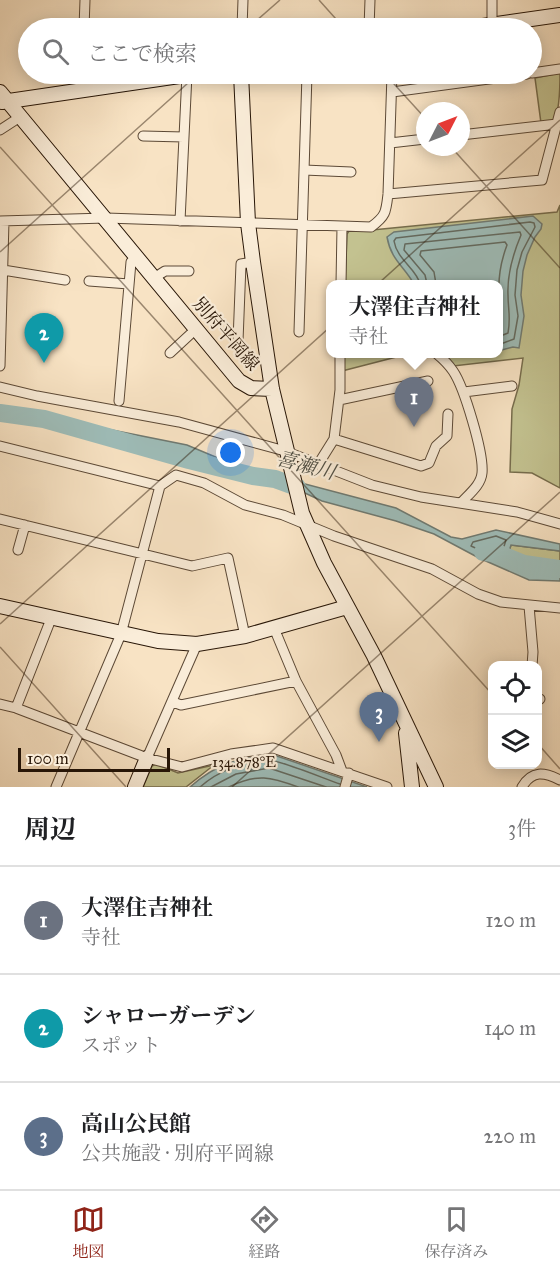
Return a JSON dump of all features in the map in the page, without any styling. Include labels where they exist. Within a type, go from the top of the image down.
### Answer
[{"type":"street","points":[[84,18],[85,0]]},
{"type":"street","points":[[242,18],[243,0]]},
{"type":"street","points":[[369,18],[370,0]]},
{"type":"street","points":[[492,0],[492,18]]},
{"type":"street","points":[[540,18],[560,15]]},
{"type":"street","points":[[542,71],[560,69]]},
{"type":"street","points":[[82,84],[82,90]]},
{"type":"street","points":[[3,99],[122,84]]},
{"type":"street","points":[[180,221],[189,84]]},
{"type":"street","points":[[241,84],[248,223],[272,389]]},
{"type":"street","points":[[300,332],[307,84]]},
{"type":"street","points":[[0,366],[2,221],[106,218],[371,227],[384,218],[388,194],[392,84]]},
{"type":"street","points":[[392,92],[450,84]]},
{"type":"street","name":"別府平岡線","points":[[3,99],[106,218],[239,381],[251,388],[272,389],[304,519],[436,787]]},
{"type":"street","points":[[388,194],[542,180],[560,112]]},
{"type":"street","points":[[0,130],[20,117]]},
{"type":"street","points":[[470,134],[557,124]]},
{"type":"street","points":[[148,148],[146,136],[184,137]]},
{"type":"street","points":[[390,143],[416,140]]},
{"type":"street","points":[[304,170],[351,172]]},
{"type":"street","points":[[341,280],[342,227]]},
{"type":"street","points":[[119,401],[131,262],[137,256]]},
{"type":"street","points":[[238,341],[241,264],[253,262]]},
{"type":"street","points":[[3,270],[65,280]]},
{"type":"street","points":[[154,278],[165,271],[189,271]]},
{"type":"street","points":[[89,281],[129,284]]},
{"type":"street","points":[[170,353],[197,328]]},
{"type":"street","points":[[319,463],[334,439],[339,400],[340,358]]},
{"type":"street","points":[[441,358],[453,371],[464,392],[480,452],[482,473],[478,485],[461,503]]},
{"type":"street","points":[[339,400],[428,381]]},
{"type":"street","points":[[464,392],[512,386]]},
{"type":"street","points":[[0,387],[179,422],[319,463],[372,485],[421,497],[517,512],[560,524]]},
{"type":"street","points":[[334,439],[421,466],[429,463],[436,447],[447,436],[448,414]]},
{"type":"street","points":[[0,446],[160,486]]},
{"type":"street","points":[[56,787],[122,634],[160,486],[176,475],[204,483],[245,505],[304,519],[432,568],[478,594],[501,602],[560,608]]},
{"type":"street","points":[[0,519],[192,566],[228,558],[245,636]]},
{"type":"street","points":[[18,550],[25,525]]},
{"type":"street","points":[[0,606],[158,641],[197,644],[245,636],[347,607]]},
{"type":"street","points":[[529,606],[532,661]]},
{"type":"street","points":[[16,708],[51,619]]},
{"type":"street","points":[[274,628],[296,681],[346,772],[345,787]]},
{"type":"street","points":[[135,787],[197,644]]},
{"type":"street","points":[[173,702],[181,705],[296,681]]},
{"type":"street","points":[[0,704],[147,758],[182,767],[231,754],[273,748],[387,787]]},
{"type":"street","points":[[405,722],[412,787]]},
{"type":"street","points":[[522,787],[526,780],[535,774],[546,773],[560,780]]},
{"type":"shaded area","points":[[560,73],[557,114],[552,121],[541,123],[536,84],[542,84],[542,77]]},
{"type":"shaded area","points":[[560,205],[560,488],[532,473],[510,472],[512,409],[523,358],[453,366],[445,358],[503,358],[503,280],[345,280],[349,231],[557,212]]},
{"type":"shaded area","points":[[342,358],[392,358],[342,371]]},
{"type":"shaded area","points":[[511,545],[560,551],[560,570],[536,571],[507,558]]},
{"type":"shaded area","points":[[156,764],[178,773],[214,765],[186,787],[143,787],[152,766]]},
{"type":"water","points":[[533,216],[542,224],[527,255],[523,271],[521,295],[524,316],[519,348],[503,350],[503,280],[411,280],[389,245],[387,237],[394,232]]},
{"type":"water","points":[[107,429],[187,445],[237,466],[396,508],[451,537],[462,539],[496,530],[560,544],[560,551],[511,545],[507,558],[536,571],[560,570],[560,581],[529,580],[479,558],[434,534],[322,501],[275,479],[253,476],[189,460],[92,432]]},
{"type":"water","points":[[271,754],[367,787],[190,787],[210,772],[228,763]]},
{"type":"waterway","name":"喜瀬川","points":[[0,413],[44,419],[189,460],[253,476],[275,479],[297,487]]},
{"type":"waterway","name":"喜瀬川","points":[[483,552],[497,553],[524,564],[560,569]]},
{"type":"place","name":"シャローガーデン","points":[[44,363]]},
{"type":"place","name":"大澤住吉神社","points":[[414,427]]},
{"type":"place","name":"高山公民館","points":[[379,742]]}]
